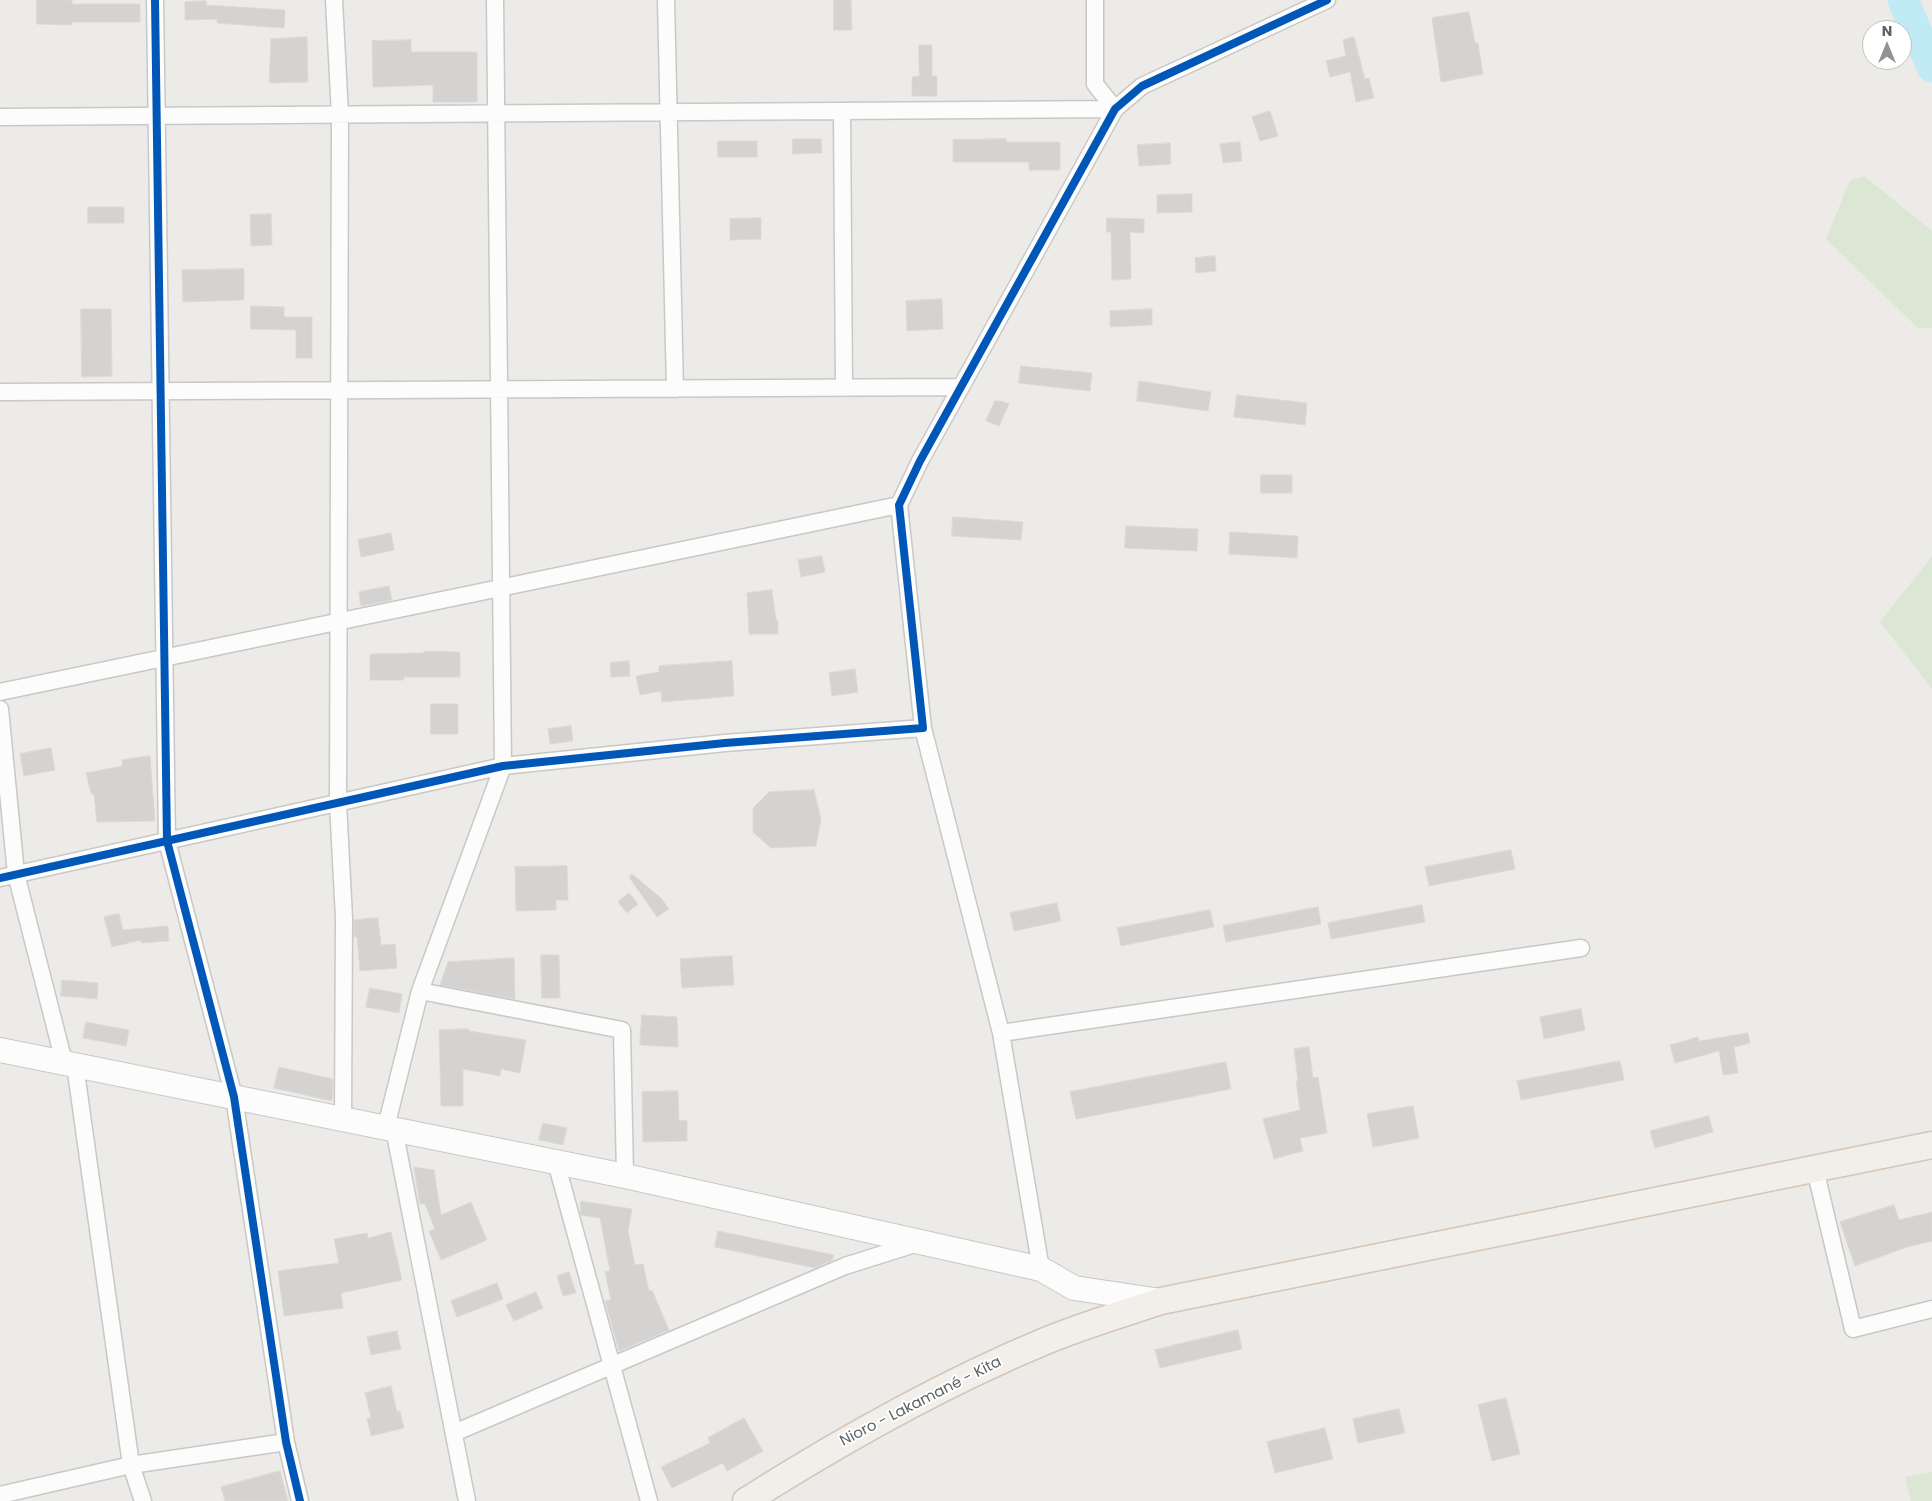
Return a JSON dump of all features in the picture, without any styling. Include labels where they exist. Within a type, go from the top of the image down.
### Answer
[{"type":"main road","points":[[0,1050],[625,1176],[1041,1269],[1074,1288],[1162,1300]]},
{"type":"main road","name":"Nioro - Lakamané - Kita","points":[[749,1500],[811,1460],[958,1380],[1045,1341],[1162,1300],[1932,1145]]},
{"type":"street","points":[[155,0],[167,841],[234,1097],[286,1442],[300,1501]]},
{"type":"street","points":[[334,0],[340,115],[338,803],[344,918],[343,1119]]},
{"type":"street","points":[[467,1501],[390,1128],[420,991],[503,766],[495,0]]},
{"type":"street","points":[[666,0],[675,388]]},
{"type":"street","points":[[1095,0],[1095,84],[1115,109]]},
{"type":"street","points":[[1041,1269],[1001,1033],[923,728],[899,504],[920,461],[1115,109],[1142,86],[1327,0]]},
{"type":"street","points":[[0,117],[1115,109]]},
{"type":"street","points":[[842,111],[844,387]]},
{"type":"street","points":[[0,392],[961,387]]},
{"type":"street","points":[[0,692],[502,589],[899,504]]},
{"type":"street","points":[[0,709],[8,876],[69,1064],[131,1465],[143,1501]]},
{"type":"street","points":[[8,876],[503,766],[725,743],[923,728]]},
{"type":"street","points":[[1001,1033],[1581,948]]},
{"type":"street","points":[[420,991],[622,1030],[625,1176]]},
{"type":"street","points":[[556,1162],[649,1501]]},
{"type":"street","points":[[1815,1169],[1853,1329],[1932,1309]]},
{"type":"street","points":[[454,1433],[845,1266],[918,1243]]},
{"type":"street","points":[[0,1495],[131,1465],[286,1442]]},
{"type":"green space","points":[[1864,176],[1932,231],[1932,328],[1918,328],[1826,239],[1850,180]]},
{"type":"green space","points":[[1932,556],[1932,689],[1880,622]]},
{"type":"green space","points":[[1932,1472],[1932,1501],[1911,1501],[1905,1477]]},
{"type":"building","points":[[37,0],[72,0],[72,4],[140,4],[140,22],[72,22],[72,25],[37,24]]},
{"type":"building","points":[[834,0],[851,0],[852,30],[834,30]]},
{"type":"building","points":[[206,1],[206,5],[285,10],[284,28],[217,23],[217,19],[185,20],[185,2]]},
{"type":"building","points":[[1469,12],[1475,43],[1478,43],[1483,74],[1441,82],[1432,18]]},
{"type":"building","points":[[307,37],[308,82],[269,83],[271,39]]},
{"type":"building","points":[[1354,37],[1365,79],[1369,78],[1374,98],[1356,102],[1350,72],[1330,77],[1326,61],[1346,56],[1343,40]]},
{"type":"building","points":[[411,40],[411,52],[477,52],[477,102],[433,102],[433,85],[373,87],[372,41]]},
{"type":"building","points":[[919,45],[932,45],[932,76],[937,76],[937,96],[912,96],[912,77],[919,76]]},
{"type":"building","points":[[1270,111],[1278,136],[1260,141],[1252,117]]},
{"type":"building","points":[[793,139],[821,139],[822,153],[793,154]]},
{"type":"building","points":[[1006,139],[1006,142],[1060,142],[1060,170],[1029,170],[1029,162],[953,162],[953,140]]},
{"type":"building","points":[[718,141],[757,141],[757,157],[718,157]]},
{"type":"building","points":[[1240,142],[1242,161],[1223,163],[1220,144]]},
{"type":"building","points":[[1170,143],[1171,164],[1139,166],[1137,145]]},
{"type":"building","points":[[1192,194],[1192,212],[1157,213],[1157,195]]},
{"type":"building","points":[[88,207],[124,207],[124,223],[88,223]]},
{"type":"building","points":[[271,214],[272,245],[251,246],[250,215]]},
{"type":"building","points":[[761,218],[761,239],[730,240],[730,219]]},
{"type":"building","points":[[1107,218],[1144,219],[1144,233],[1130,232],[1131,279],[1112,280],[1111,232],[1107,232]]},
{"type":"building","points":[[1215,256],[1216,271],[1196,273],[1195,258]]},
{"type":"building","points":[[244,269],[244,300],[183,302],[182,270]]},
{"type":"building","points":[[942,299],[943,329],[907,331],[906,301]]},
{"type":"building","points":[[251,306],[284,307],[284,317],[312,317],[312,358],[296,358],[296,330],[251,329]]},
{"type":"building","points":[[81,309],[111,309],[112,376],[82,377]]},
{"type":"building","points":[[1152,309],[1152,325],[1110,327],[1110,311]]},
{"type":"building","points":[[1021,366],[1092,373],[1090,391],[1019,383]]},
{"type":"building","points":[[1139,381],[1211,392],[1208,411],[1137,401]]},
{"type":"building","points":[[1237,395],[1307,403],[1305,425],[1234,417]]},
{"type":"building","points":[[995,401],[1009,404],[999,426],[986,421]]},
{"type":"building","points":[[1261,475],[1292,475],[1292,493],[1261,493]]},
{"type":"building","points":[[953,517],[1023,522],[1021,540],[952,536]]},
{"type":"building","points":[[1126,526],[1198,529],[1197,551],[1125,548]]},
{"type":"building","points":[[1230,532],[1298,536],[1297,558],[1229,554]]},
{"type":"building","points":[[391,533],[394,550],[361,557],[358,540]]},
{"type":"building","points":[[822,556],[825,572],[801,577],[798,560]]},
{"type":"building","points":[[389,586],[392,600],[361,606],[359,592]]},
{"type":"building","points":[[772,590],[776,620],[778,620],[778,634],[749,634],[747,593]]},
{"type":"building","points":[[424,651],[460,652],[460,677],[404,677],[404,680],[370,680],[370,654],[424,653]]},
{"type":"building","points":[[629,661],[630,676],[611,677],[610,663]]},
{"type":"building","points":[[732,661],[734,696],[662,702],[661,691],[640,695],[636,676],[659,672],[659,666]]},
{"type":"building","points":[[855,669],[858,692],[832,696],[829,673]]},
{"type":"building","points":[[431,704],[458,704],[458,734],[431,734]]},
{"type":"building","points":[[571,726],[573,741],[550,744],[548,729]]},
{"type":"building","points":[[51,748],[55,770],[24,776],[20,754]]},
{"type":"building","points":[[150,756],[155,821],[97,822],[94,795],[91,793],[86,773],[122,766],[122,760]]},
{"type":"building","points":[[814,790],[821,819],[816,846],[771,848],[753,832],[753,808],[769,792]]},
{"type":"building","points":[[1511,850],[1515,869],[1429,886],[1425,867]]},
{"type":"building","points":[[567,866],[568,900],[556,900],[556,910],[516,911],[515,867]]},
{"type":"building","points":[[632,874],[661,898],[669,909],[657,917],[629,877]]},
{"type":"building","points":[[629,893],[638,904],[627,913],[618,902]]},
{"type":"building","points":[[1057,903],[1061,921],[1014,931],[1010,913]]},
{"type":"building","points":[[1422,905],[1425,922],[1331,939],[1328,923]]},
{"type":"building","points":[[1318,907],[1321,924],[1226,942],[1223,926]]},
{"type":"building","points":[[1210,910],[1214,927],[1121,946],[1117,928]]},
{"type":"building","points":[[119,914],[123,930],[168,926],[169,941],[141,943],[141,940],[112,947],[104,917]]},
{"type":"building","points":[[378,918],[381,945],[395,944],[397,968],[360,971],[357,937],[354,937],[354,920]]},
{"type":"building","points":[[541,955],[559,955],[560,998],[542,998]]},
{"type":"building","points":[[732,956],[734,985],[682,988],[680,959]]},
{"type":"building","points":[[514,958],[515,999],[440,985],[448,962]]},
{"type":"building","points":[[62,980],[98,983],[97,999],[61,996]]},
{"type":"building","points":[[370,988],[402,994],[399,1013],[366,1007]]},
{"type":"building","points":[[1581,1009],[1585,1030],[1544,1039],[1540,1017]]},
{"type":"building","points":[[642,1015],[677,1017],[678,1047],[640,1045]]},
{"type":"building","points":[[86,1022],[129,1030],[126,1046],[83,1038]]},
{"type":"building","points":[[468,1029],[469,1031],[526,1040],[520,1073],[501,1069],[500,1076],[463,1069],[463,1106],[441,1106],[439,1030]]},
{"type":"building","points":[[1748,1033],[1750,1043],[1734,1047],[1738,1073],[1723,1075],[1719,1051],[1675,1063],[1670,1045],[1698,1037],[1699,1041]]},
{"type":"building","points":[[1309,1047],[1313,1078],[1318,1077],[1327,1133],[1300,1138],[1303,1151],[1274,1159],[1263,1119],[1300,1110],[1294,1049]]},
{"type":"building","points":[[1620,1061],[1624,1080],[1521,1100],[1517,1081]]},
{"type":"building","points":[[1226,1062],[1231,1089],[1076,1119],[1070,1092]]},
{"type":"building","points":[[279,1067],[333,1079],[332,1101],[274,1088]]},
{"type":"building","points":[[678,1091],[679,1121],[687,1120],[687,1141],[643,1142],[642,1092]]},
{"type":"building","points":[[1413,1106],[1419,1138],[1373,1147],[1367,1114]]},
{"type":"building","points":[[1709,1116],[1713,1132],[1655,1148],[1650,1131]]},
{"type":"building","points":[[543,1123],[567,1128],[563,1145],[539,1140]]},
{"type":"building","points":[[414,1167],[434,1170],[441,1215],[471,1202],[487,1240],[441,1260],[429,1231],[435,1229],[425,1204],[420,1204]]},
{"type":"building","points":[[581,1201],[632,1209],[628,1231],[635,1265],[643,1264],[649,1291],[652,1290],[669,1330],[619,1351],[605,1301],[611,1300],[605,1272],[610,1271],[600,1218],[581,1215]]},
{"type":"building","points":[[1894,1205],[1899,1220],[1932,1212],[1932,1241],[1907,1247],[1855,1266],[1840,1222]]},
{"type":"building","points":[[718,1231],[834,1255],[832,1260],[815,1268],[715,1247]]},
{"type":"building","points":[[391,1232],[402,1280],[341,1293],[343,1308],[284,1316],[278,1271],[339,1263],[334,1239],[367,1233],[368,1238]]},
{"type":"building","points":[[569,1272],[576,1293],[563,1296],[557,1276]]},
{"type":"building","points":[[497,1283],[503,1299],[457,1317],[451,1301]]},
{"type":"building","points":[[536,1292],[543,1308],[514,1321],[506,1305]]},
{"type":"building","points":[[1238,1330],[1242,1349],[1160,1368],[1155,1350]]},
{"type":"building","points":[[397,1331],[401,1349],[371,1355],[367,1337]]},
{"type":"building","points":[[391,1386],[397,1412],[400,1411],[404,1428],[371,1436],[367,1418],[371,1418],[365,1393]]},
{"type":"building","points":[[1506,1398],[1520,1454],[1492,1461],[1478,1405]]},
{"type":"building","points":[[1399,1409],[1405,1433],[1358,1443],[1353,1419]]},
{"type":"building","points":[[744,1418],[763,1451],[727,1471],[723,1463],[672,1488],[661,1467],[710,1443],[708,1438]]},
{"type":"building","points":[[1325,1428],[1333,1459],[1275,1473],[1267,1442]]},
{"type":"building","points":[[280,1471],[288,1501],[225,1501],[221,1487]]},
{"type":"waterway","points":[[1903,0],[1932,67]]},
{"type":"cycle path","points":[[155,0],[167,841],[234,1097],[286,1442],[300,1501]]},
{"type":"cycle path","points":[[0,878],[503,766],[725,743],[923,728],[899,505],[920,461],[1115,109],[1142,86],[1327,0]]}]
